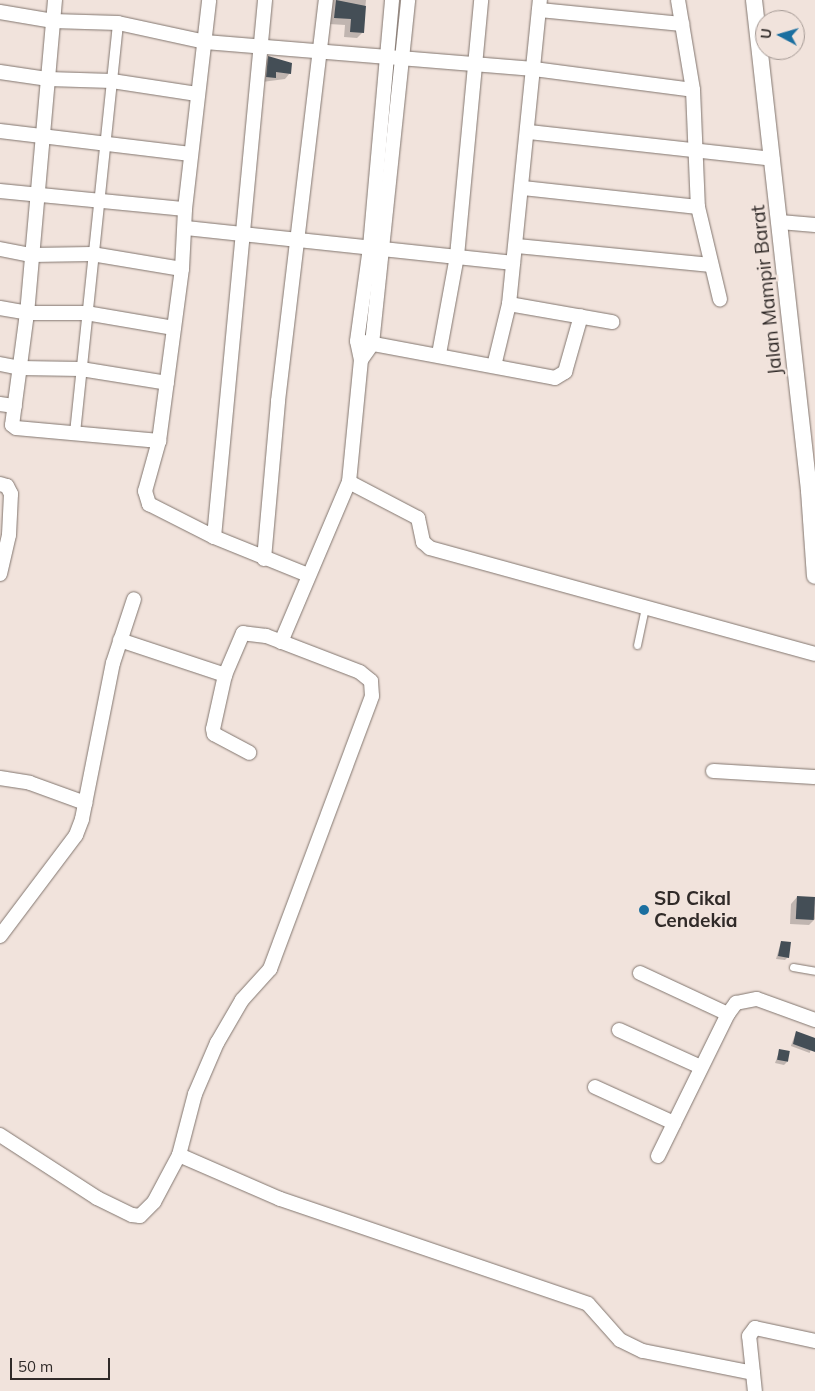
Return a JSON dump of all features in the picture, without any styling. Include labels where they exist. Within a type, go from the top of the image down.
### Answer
[{"type":"street","points":[[55,0],[27,313],[12,423],[16,428],[159,442]]},
{"type":"street","points":[[209,0],[197,94],[185,209],[186,228],[182,269],[168,383],[159,442],[146,491],[146,501],[154,508],[214,537],[264,559],[308,575]]},
{"type":"street","points":[[214,537],[241,233],[265,0]]},
{"type":"street","points":[[264,559],[278,401],[299,239],[326,0]]},
{"type":"street","points":[[361,360],[372,344],[375,247],[386,55],[392,0]]},
{"type":"street","points":[[281,642],[349,482],[361,360],[357,341],[375,247],[402,58],[408,0]]},
{"type":"street","points":[[439,354],[457,256],[481,0]]},
{"type":"street","points":[[678,0],[693,90],[694,152],[698,207],[720,299]]},
{"type":"street","name":"Jalan Mampir Barat","points":[[754,0],[812,492],[815,576]]},
{"type":"street","points":[[494,366],[509,304],[529,132],[539,5],[682,24]]},
{"type":"street","points":[[0,12],[53,21],[118,23],[205,42],[260,44],[321,53],[386,55],[534,69],[693,90]]},
{"type":"street","points":[[75,433],[92,254],[118,23]]},
{"type":"street","points":[[0,72],[48,78],[112,81],[197,94]]},
{"type":"street","points":[[0,131],[42,139],[106,143],[191,154]]},
{"type":"street","points":[[529,132],[773,160]]},
{"type":"street","points":[[523,188],[698,207]]},
{"type":"street","points":[[0,191],[38,197],[98,199],[185,209]]},
{"type":"street","points":[[780,222],[815,225]]},
{"type":"street","points":[[186,228],[513,263]]},
{"type":"street","points":[[516,246],[711,265]]},
{"type":"street","points":[[0,249],[32,255],[92,254],[182,269]]},
{"type":"street","points":[[509,304],[612,322]]},
{"type":"street","points":[[0,308],[27,313],[86,313],[174,328]]},
{"type":"street","points":[[357,341],[561,376],[565,372],[580,316]]},
{"type":"street","points":[[0,364],[20,368],[81,369],[168,383]]},
{"type":"street","points":[[0,404],[15,406]]},
{"type":"street","points":[[349,482],[418,518],[423,542],[430,548],[815,654]]},
{"type":"street","points":[[0,484],[7,486],[11,494],[9,535],[0,574]]},
{"type":"street","points":[[0,936],[76,835],[85,803],[120,640],[134,599]]},
{"type":"street","points":[[0,1135],[97,1198],[132,1215],[140,1216],[154,1202],[179,1155],[195,1094],[217,1043],[242,1000],[270,969],[374,688],[371,681],[360,672],[281,642],[256,633],[243,633],[225,675],[213,729],[214,734],[249,754]]},
{"type":"street","points":[[120,640],[225,675]]},
{"type":"street","points":[[713,771],[815,777]]},
{"type":"street","points":[[0,778],[30,784],[85,803]]},
{"type":"street","points":[[640,973],[728,1014]]},
{"type":"street","points":[[658,1156],[728,1014],[736,1003],[744,999],[757,999],[815,1020]]},
{"type":"street","points":[[618,1030],[701,1067]]},
{"type":"street","points":[[595,1087],[674,1123]]},
{"type":"street","points":[[179,1155],[280,1199],[588,1304],[620,1340],[630,1347],[753,1373]]},
{"type":"street","points":[[755,1391],[749,1336],[755,1328],[815,1341]]},
{"type":"lane","points":[[637,645],[645,608]]},
{"type":"lane","points":[[793,967],[815,971]]},
{"type":"building","points":[[336,0],[366,6],[364,33],[350,32],[351,19],[334,18]]},
{"type":"building","points":[[268,56],[292,63],[291,74],[276,72],[276,78],[266,77]]},
{"type":"building","points":[[797,896],[815,897],[814,920],[796,919]]},
{"type":"building","points":[[781,941],[791,942],[789,958],[778,956]]},
{"type":"building","points":[[796,1031],[815,1038],[815,1052],[793,1044]]},
{"type":"building","points":[[779,1049],[790,1051],[788,1062],[777,1060]]},
{"type":"place","name":"SD Cikal Cendekia","points":[[644,910]]}]
